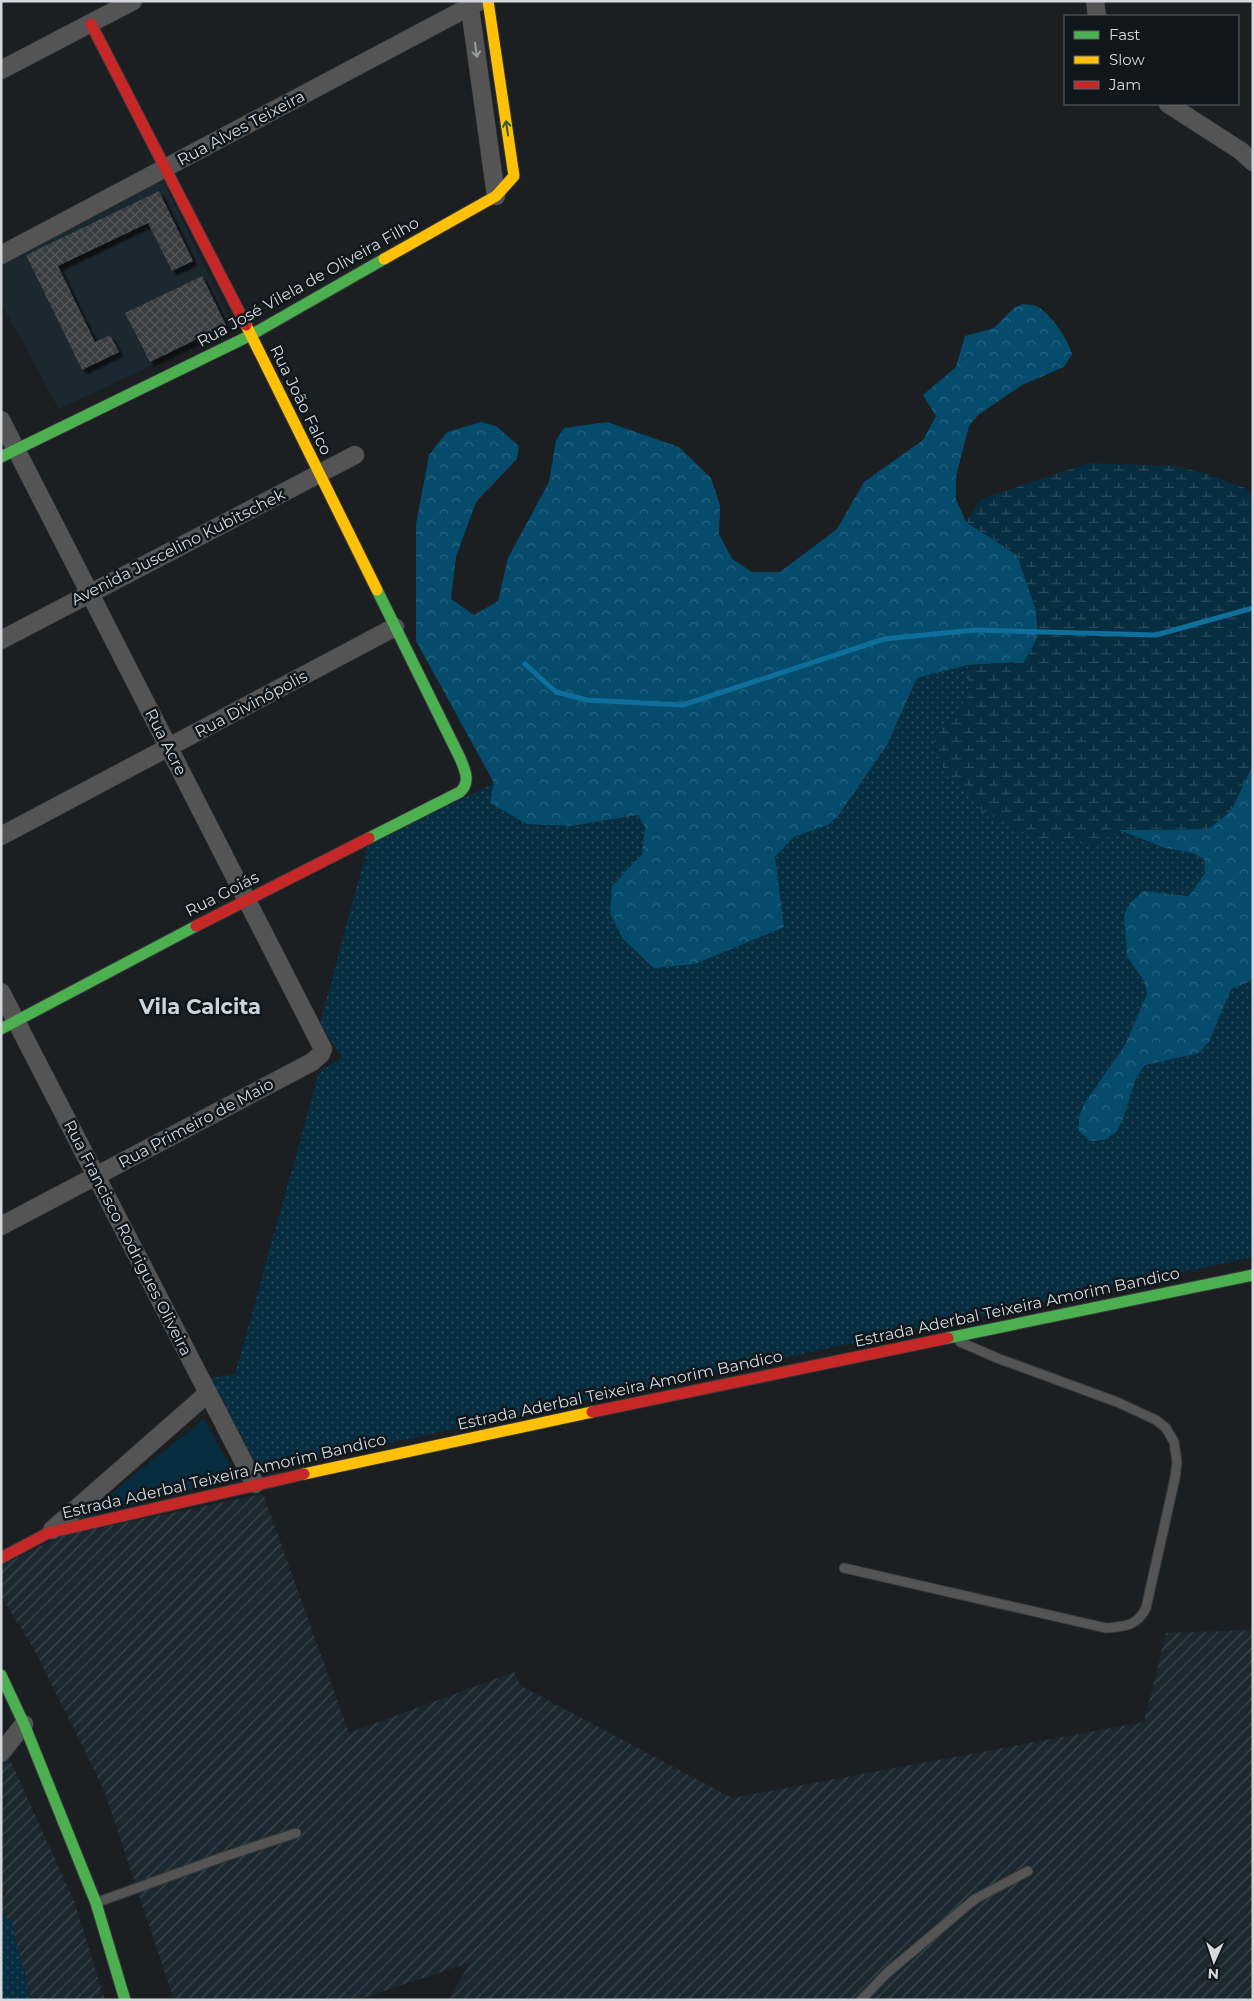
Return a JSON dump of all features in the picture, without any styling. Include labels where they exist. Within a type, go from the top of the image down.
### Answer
[{"type":"street","points":[[1,70],[133,1]]},
{"type":"street","name":"Rua José Vilela de Oliveira Filho","points":[[9,453],[251,336],[496,196],[514,176],[488,1]]},
{"type":"street","points":[[1095,1],[1097,15]]},
{"type":"street","points":[[473,3],[496,196]]},
{"type":"street","name":"Rua Alves Teixeira","points":[[1,255],[473,3]]},
{"type":"street","name":"Rua João Falco","points":[[91,24],[167,168],[467,775],[466,786],[460,792]]},
{"type":"street","points":[[1170,105],[1241,151],[1253,162]]},
{"type":"street","name":"Rua Acre","points":[[1,420],[9,453],[90,593],[322,1046],[321,1054],[312,1062]]},
{"type":"street","name":"Avenida Juscelino Kubitschek","points":[[1,640],[356,455]]},
{"type":"street","name":"Rua Divinópolis","points":[[1,836],[395,627]]},
{"type":"street","name":"Rua Goiás","points":[[9,1025],[247,899],[460,792]]},
{"type":"street","name":"Rua Francisco Rodrigues Oliveira","points":[[1,992],[9,1025],[96,1176],[255,1484]]},
{"type":"street","name":"Rua Primeiro de Maio","points":[[1,1226],[312,1062]]},
{"type":"street","name":"Estrada Aderbal Teixeira Amorim Bandico","points":[[1,1558],[48,1533],[255,1484],[1253,1275]]},
{"type":"street","points":[[48,1533],[208,1393]]},
{"type":"street","points":[[1,1675],[24,1724],[96,1903],[125,2000]]},
{"type":"street","points":[[1,1753],[24,1724]]},
{"type":"lane","points":[[844,1568],[1106,1628],[1129,1626],[1137,1621],[1146,1608],[1177,1462],[1174,1442],[1166,1428],[1156,1420],[1117,1402],[997,1358],[951,1338]]},
{"type":"lane","points":[[96,1903],[296,1833]]},
{"type":"lane","points":[[861,2000],[886,1973],[975,1899],[1028,1870]]},
{"type":"shaded area","points":[[162,179],[234,327],[59,409],[1,303],[1,265]],"holes":[[[158,191],[193,261],[172,271],[148,223],[58,266],[95,342],[110,335],[119,352],[82,370],[26,255]],[[202,276],[226,325],[150,362],[126,313]]]},
{"type":"shaded area","points":[[263,1494],[349,1733],[514,1672],[521,1686],[732,1798],[1144,1722],[1166,1633],[1253,1630],[1253,2000],[448,2000],[471,1962],[357,2000],[174,2000],[104,1790],[34,1649],[1,1596],[1,1566],[61,1536]]},
{"type":"shaded area","points":[[8,1755],[74,1901],[105,2000],[31,2000],[11,1921],[1,1912],[1,1899],[6,1894],[1,1888],[1,1763]]},
{"type":"green space","points":[[1023,304],[1036,306],[1048,315],[1063,335],[1072,354],[1064,367],[1022,385],[978,415],[969,426],[956,477],[956,499],[966,522],[1017,555],[1036,610],[1038,637],[1024,662],[968,665],[917,678],[887,745],[838,816],[828,825],[794,837],[775,857],[784,927],[695,964],[654,968],[623,939],[610,913],[612,886],[642,854],[645,827],[638,815],[571,826],[527,824],[490,803],[494,783],[416,641],[416,524],[429,455],[447,432],[481,422],[496,426],[519,446],[517,459],[476,502],[456,557],[451,599],[474,615],[498,601],[508,558],[549,482],[556,440],[564,428],[607,422],[679,447],[711,478],[720,505],[719,534],[732,559],[752,572],[780,572],[837,529],[864,482],[923,440],[936,416],[923,395],[956,367],[965,336],[994,328],[1015,307]]},
{"type":"green space","points":[[1089,463],[1176,466],[1203,473],[1245,488],[1253,496],[1253,765],[1231,811],[1208,829],[1119,830],[1093,845],[1034,838],[981,810],[942,766],[934,739],[969,696],[968,665],[1024,662],[1038,637],[1036,610],[1017,555],[966,522],[981,499]]},
{"type":"green space","points":[[968,665],[969,696],[934,739],[1093,845],[1119,830],[1164,848],[1192,853],[1204,859],[1205,873],[1190,896],[1144,891],[1127,957],[1144,981],[1147,994],[1125,1045],[1084,1104],[1123,1119],[1136,1078],[1145,1064],[1199,1053],[1209,1042],[1231,988],[1253,980],[1253,1257],[259,1471],[211,1378],[235,1374],[319,1072],[342,1058],[320,1023],[368,845],[494,783],[571,826],[638,815],[645,827],[642,854],[612,886],[783,927],[775,857],[794,837],[828,825],[887,745],[917,678]]},
{"type":"green space","points":[[1253,763],[1253,980],[1231,989],[1209,1042],[1199,1053],[1145,1065],[1136,1078],[1123,1119],[1116,1132],[1104,1140],[1090,1141],[1079,1131],[1079,1117],[1084,1104],[1125,1045],[1147,994],[1144,981],[1127,957],[1124,915],[1131,902],[1144,891],[1189,896],[1205,873],[1204,859],[1192,853],[1165,848],[1119,830],[1208,829]]},
{"type":"green space","points":[[204,1419],[237,1478],[81,1518]]},
{"type":"green space","points":[[1,1912],[11,1921],[31,2000],[1,2000]]},
{"type":"building","points":[[159,191],[193,261],[172,271],[148,223],[58,266],[95,342],[110,335],[119,352],[82,370],[26,255]]},
{"type":"building","points":[[202,276],[226,325],[150,362],[125,313]]},
{"type":"waterway","points":[[525,664],[556,692],[587,700],[683,705],[884,639],[974,630],[1156,635],[1253,608]]},
{"type":"traffic: fast","points":[[1,457],[251,335],[384,259]]},
{"type":"traffic: fast","points":[[369,838],[460,792],[466,780],[460,758],[377,590]]},
{"type":"traffic: fast","points":[[1,1029],[196,926]]},
{"type":"traffic: fast","points":[[948,1338],[1253,1275]]},
{"type":"traffic: fast","points":[[1,1675],[24,1724],[96,1903],[125,2000]]},
{"type":"traffic: slow","points":[[384,259],[496,196],[514,176],[488,1]]},
{"type":"traffic: slow","points":[[246,325],[377,590]]},
{"type":"traffic: slow","points":[[304,1474],[592,1412]]},
{"type":"traffic: jam","points":[[91,24],[246,325]]},
{"type":"traffic: jam","points":[[196,926],[369,838]]},
{"type":"traffic: jam","points":[[592,1412],[948,1338]]},
{"type":"traffic: jam","points":[[1,1558],[48,1533],[304,1474]]},
{"type":"district","name":"Vila Calcita","points":[[200,1006]]}]
